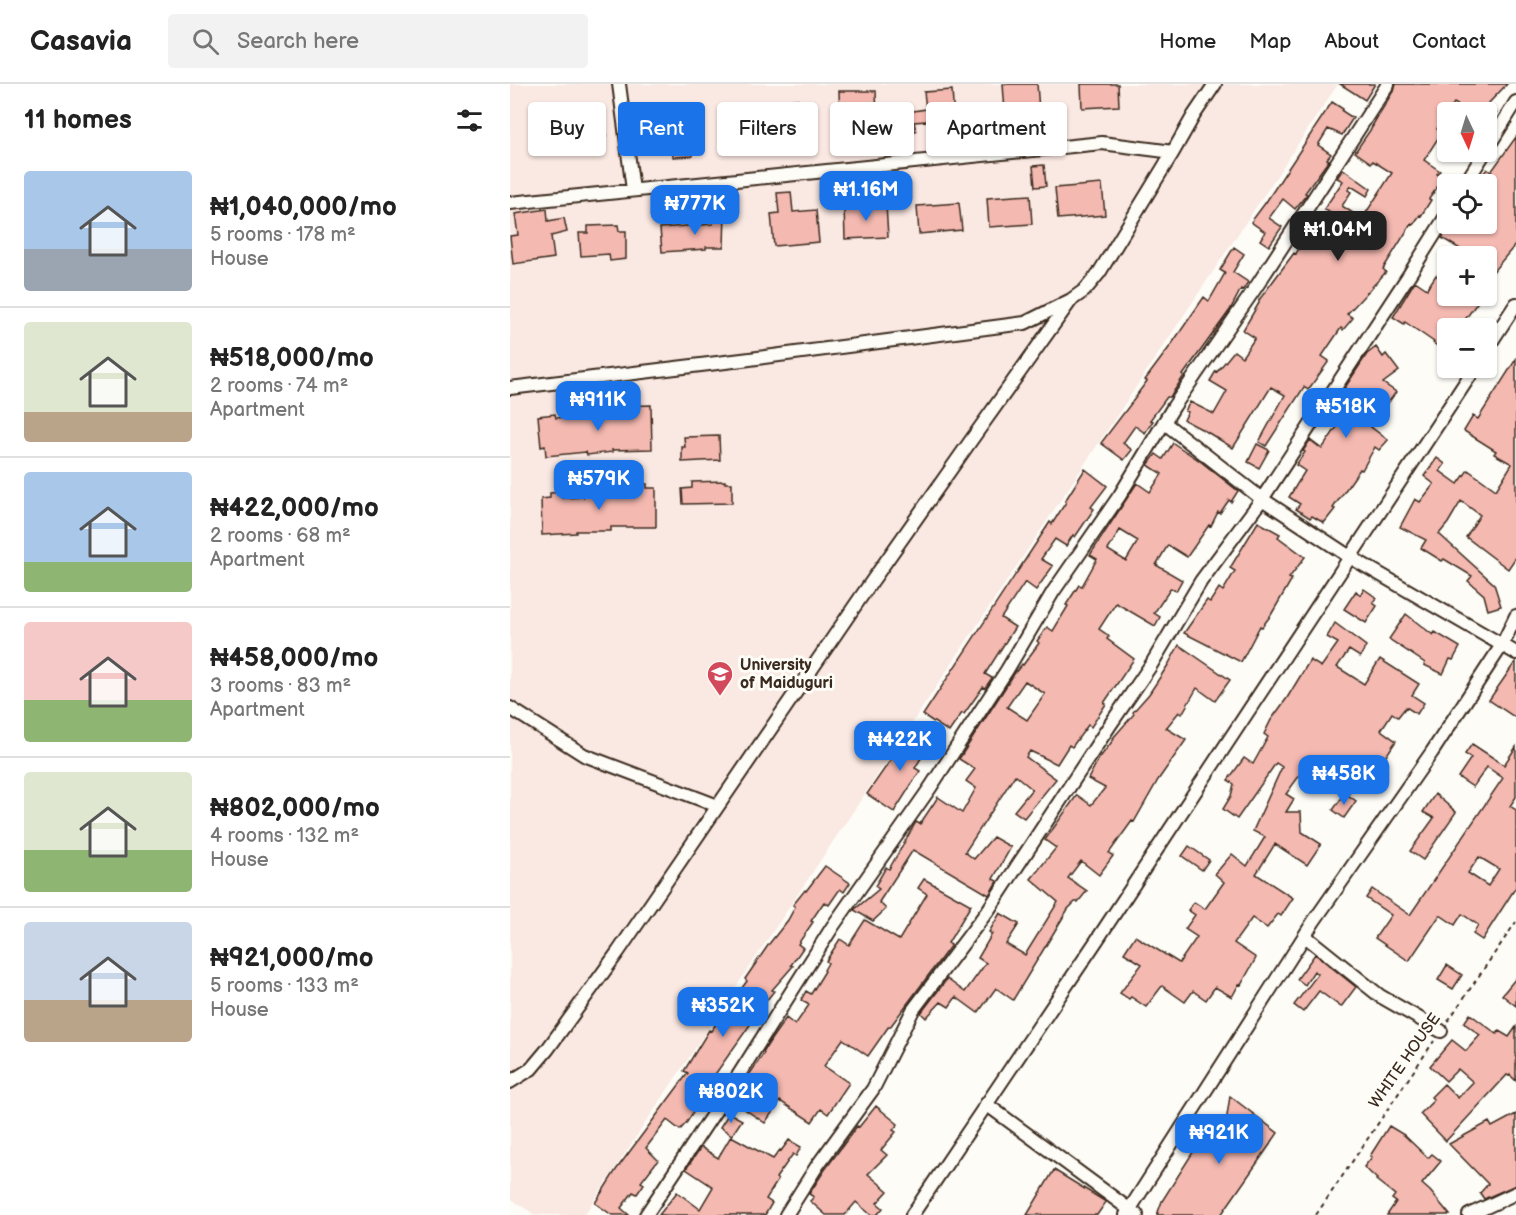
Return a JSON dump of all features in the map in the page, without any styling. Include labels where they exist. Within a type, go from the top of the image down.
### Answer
[{"type":"street","points":[[619,84],[633,190]]},
{"type":"street","points":[[510,388],[1025,323],[1071,300],[1085,290],[1099,273],[1215,84]]},
{"type":"street","points":[[646,1215],[731,1087],[833,926],[930,788],[1053,592],[1120,495],[1164,422],[1263,277],[1388,84]]},
{"type":"street","points":[[1497,133],[1516,102]]},
{"type":"street","points":[[510,203],[1102,143],[1173,152]]},
{"type":"street","points":[[786,1215],[817,1166],[873,1089],[913,1010],[989,909],[1151,665],[1201,580],[1262,499],[1437,230]]},
{"type":"street","points":[[510,1082],[531,1069],[548,1050],[618,952],[877,574],[1071,300]]},
{"type":"street","points":[[1497,333],[1516,304]]},
{"type":"street","points":[[912,1215],[1468,378]]},
{"type":"street","points":[[1164,422],[1262,499],[1350,557],[1516,653]]},
{"type":"street","points":[[986,1104],[1131,1213],[1314,921],[1432,752],[1502,645],[1516,616]]},
{"type":"street","points":[[510,708],[584,755],[718,806]]},
{"type":"street","points":[[1305,936],[1380,996],[1441,1031]]},
{"type":"street","points":[[1469,1215],[1516,1193]]},
{"type":"path","name":"WHITE HOUSE","points":[[1316,1215],[1516,922]]},
{"type":"shaded area","name":"University of Maiduguri","points":[[510,84],[1338,84],[584,1215],[535,1215],[510,1198]]},
{"type":"building","points":[[1003,84],[1037,84],[1038,102],[1004,102]]},
{"type":"building","points":[[1081,84],[1118,84],[1119,106],[1082,108]]},
{"type":"building","points":[[1340,84],[1375,84],[1365,100]]},
{"type":"building","points":[[1396,84],[1507,84],[1490,102],[1437,102],[1437,140],[1424,160],[1440,171],[1437,174],[1437,188],[1429,199],[1431,200],[1421,216],[1413,225],[1411,224],[1383,269],[1386,272],[1347,314],[1353,318],[1343,330],[1341,328],[1322,356],[1329,361],[1308,390],[1304,387],[1266,446],[1259,442],[1285,395],[1271,387],[1233,448],[1184,420],[1188,412],[1185,411],[1190,402],[1214,414],[1227,391],[1210,381],[1234,351],[1242,357],[1255,338],[1243,330],[1259,300],[1294,253],[1296,254],[1308,228],[1330,238],[1341,220],[1324,209],[1343,181],[1337,178],[1343,169],[1371,189],[1367,196],[1351,186],[1348,190],[1351,192],[1342,206],[1362,219],[1392,173],[1355,152]]},
{"type":"building","points":[[952,90],[953,102],[926,102],[926,109],[924,92]]},
{"type":"building","points":[[839,91],[876,91],[876,102],[839,102]]},
{"type":"building","points":[[798,99],[798,102],[767,102]]},
{"type":"building","points":[[1332,102],[1353,118],[1342,135],[1328,129],[1318,145],[1331,154],[1327,159],[1329,160],[1295,209],[1283,199],[1269,218],[1282,227],[1269,246],[1260,240],[1265,232],[1251,222]]},
{"type":"building","points":[[926,109],[926,121],[914,122],[914,111]]},
{"type":"building","points":[[1516,137],[1516,244],[1497,267],[1497,246],[1455,246],[1442,238],[1445,234],[1497,234],[1497,174],[1483,174],[1487,169],[1491,172]]},
{"type":"building","points":[[1044,165],[1046,186],[1035,187],[1033,166]]},
{"type":"building","points":[[1102,184],[1105,215],[1058,219],[1055,188]]},
{"type":"building","points":[[791,192],[793,212],[816,210],[819,242],[774,246],[771,214],[779,213],[777,193]]},
{"type":"building","points":[[1030,195],[1032,224],[989,227],[987,198]]},
{"type":"building","points":[[959,203],[962,230],[919,234],[917,206]]},
{"type":"building","points":[[886,205],[888,237],[845,239],[844,207]]},
{"type":"building","points":[[547,209],[548,221],[564,218],[567,232],[551,236],[554,258],[513,264],[510,236],[518,235],[515,214]]},
{"type":"building","points":[[713,212],[725,212],[724,247],[662,252],[660,228],[713,224]]},
{"type":"building","points":[[618,225],[619,231],[626,231],[626,259],[610,261],[609,254],[581,256],[579,233],[588,233],[588,226]]},
{"type":"building","points":[[1234,247],[1244,254],[1233,272],[1248,282],[1243,290],[1241,289],[1230,310],[1170,397],[1167,397],[1150,420],[1153,421],[1145,433],[1135,426],[1123,443],[1132,450],[1124,460],[1101,443],[1139,393],[1147,381],[1145,380],[1204,297],[1209,301],[1225,273],[1220,270]]},
{"type":"building","points":[[1436,275],[1437,306],[1475,306],[1466,318],[1437,318],[1437,346],[1405,322],[1404,324],[1393,317],[1415,281],[1427,289]]},
{"type":"building","points":[[1376,347],[1383,357],[1386,354],[1399,371],[1383,383],[1396,392],[1371,427],[1388,440],[1379,450],[1375,447],[1362,470],[1360,469],[1324,523],[1296,509],[1300,504],[1289,497],[1305,471],[1296,465],[1310,440],[1322,449],[1339,424],[1327,415],[1367,354]]},
{"type":"building","points":[[1516,359],[1516,557],[1508,569],[1466,537],[1480,515],[1461,501],[1439,534],[1494,584],[1501,606],[1488,610],[1484,595],[1468,581],[1472,576],[1421,548],[1426,540],[1400,527],[1415,499],[1420,502],[1434,484],[1424,476],[1437,458],[1445,464],[1440,471],[1458,484],[1468,470],[1496,490],[1512,464],[1494,454],[1496,451],[1464,431],[1473,416],[1478,419]]},
{"type":"building","points":[[651,405],[652,449],[546,456],[545,446],[541,447],[538,416],[555,414],[556,418],[577,416],[618,412],[618,406]]},
{"type":"building","points":[[719,436],[720,460],[682,462],[684,437]]},
{"type":"building","points":[[1173,443],[1238,491],[1231,502],[1229,500],[1220,513],[1218,512],[1211,526],[1209,525],[1187,557],[1168,545],[1156,565],[1182,580],[1176,591],[1171,588],[1154,613],[1160,617],[1155,626],[1116,603],[1099,629],[1109,636],[1107,639],[1134,659],[1104,703],[1106,704],[1091,727],[1088,725],[1072,747],[1069,745],[1057,764],[1030,751],[1026,757],[1056,779],[1024,818],[1014,811],[1032,789],[1015,775],[965,852],[974,859],[993,837],[1011,847],[993,879],[997,881],[989,895],[913,850],[879,902],[886,909],[873,921],[854,910],[879,889],[875,886],[886,867],[889,869],[916,822],[920,824],[938,797],[962,813],[976,788],[966,781],[975,769],[959,759],[1014,674],[1039,643],[1037,641],[1047,627],[1053,631],[1068,606],[1066,605],[1079,585],[1082,586],[1097,559],[1090,555],[1137,483],[1150,492],[1162,474],[1148,465],[1156,454],[1163,459]],"holes":[[[1120,530],[1138,541],[1126,561],[1108,550]],[[1025,681],[1045,694],[1027,720],[1007,707]]]},
{"type":"building","points":[[1257,444],[1269,450],[1259,468],[1248,462]]},
{"type":"building","points":[[1085,469],[1107,486],[1091,507],[1094,509],[1075,537],[1073,535],[1066,546],[1055,539],[1041,559],[1053,566],[1036,590],[1025,582],[1001,618],[1015,627],[985,674],[992,678],[949,732],[923,715],[1050,522],[1052,524]]},
{"type":"building","points":[[725,481],[725,483],[732,483],[732,503],[683,504],[682,489],[692,488],[692,482]]},
{"type":"building","points":[[630,484],[647,484],[647,488],[656,488],[656,527],[611,527],[611,531],[576,531],[576,533],[542,535],[541,499],[550,498],[550,493],[562,492],[562,498],[584,497],[584,487],[604,487],[604,490],[611,492],[630,493]]},
{"type":"building","points":[[1258,522],[1280,534],[1278,537],[1305,557],[1289,578],[1292,579],[1271,615],[1262,627],[1260,626],[1241,662],[1184,633],[1207,600],[1210,602],[1219,588],[1223,591],[1235,571],[1230,568]]},
{"type":"building","points":[[1364,589],[1377,598],[1373,603],[1377,606],[1366,623],[1344,609],[1356,591],[1360,595]]},
{"type":"building","points":[[1406,614],[1433,635],[1435,632],[1460,647],[1453,660],[1450,659],[1443,674],[1424,665],[1425,663],[1389,639]]},
{"type":"building","points":[[1335,623],[1366,646],[1360,657],[1349,650],[1337,667],[1364,684],[1380,659],[1419,684],[1412,695],[1424,703],[1417,714],[1406,707],[1398,717],[1392,713],[1381,730],[1396,741],[1375,775],[1366,768],[1349,793],[1335,783],[1337,780],[1310,761],[1286,794],[1294,799],[1286,812],[1301,812],[1302,832],[1321,844],[1307,865],[1275,844],[1256,874],[1293,898],[1281,916],[1278,914],[1267,928],[1252,918],[1234,943],[1256,958],[1232,997],[1215,987],[1206,1000],[1193,991],[1185,1002],[1162,986],[1146,1007],[1131,997],[1129,999],[1120,993],[1142,964],[1124,953],[1135,936],[1179,963],[1197,937],[1185,929],[1195,915],[1188,910],[1194,902],[1205,909],[1224,882],[1215,874],[1232,854],[1247,866],[1265,837],[1253,831],[1282,767],[1276,763],[1237,819],[1223,809],[1231,796],[1234,784],[1228,780],[1244,758],[1253,764],[1268,737],[1264,734],[1271,720],[1310,660],[1321,667],[1338,643],[1327,637]]},
{"type":"building","points":[[1179,645],[1230,680],[1215,701],[1197,688],[1182,714],[1179,712],[1166,728],[1186,740],[1158,780],[1134,822],[1132,821],[1109,853],[1113,856],[1099,875],[1081,861],[1068,878],[1087,891],[1068,909],[1013,1000],[996,988],[978,1013],[956,997],[949,1007],[941,1002],[926,1018],[921,1013],[947,979],[965,992],[986,963],[978,958],[992,934],[989,932],[1000,913],[1019,924],[1006,944],[1025,955],[1058,902],[1031,879],[1056,848],[1045,840],[1077,795],[1091,805],[1105,788],[1088,779],[1113,738],[1149,694]]},
{"type":"building","points":[[1516,661],[1516,718],[1489,700]]},
{"type":"building","points":[[912,729],[931,742],[915,768],[920,771],[894,812],[867,794]]},
{"type":"building","points":[[1472,744],[1504,765],[1516,747],[1516,797],[1510,806],[1516,810],[1516,887],[1482,940],[1473,934],[1478,925],[1462,914],[1455,925],[1440,915],[1409,961],[1375,938],[1391,915],[1366,898],[1372,889],[1410,915],[1503,778],[1487,767],[1473,787],[1458,777],[1471,758],[1465,754]],"holes":[[[1479,857],[1499,869],[1488,886],[1468,873]]]},
{"type":"building","points":[[1345,793],[1356,801],[1344,818],[1333,810]]},
{"type":"building","points":[[1435,794],[1456,812],[1423,860],[1410,851],[1434,818],[1423,812]]},
{"type":"building","points":[[1189,846],[1209,860],[1202,870],[1182,856]]},
{"type":"building","points":[[825,866],[850,883],[844,892],[840,889],[829,905],[824,902],[811,921],[813,922],[798,944],[803,948],[791,965],[793,966],[772,990],[774,991],[751,1020],[752,1022],[704,1090],[706,1091],[687,1122],[680,1130],[667,1120],[646,1148],[658,1160],[641,1182],[644,1184],[637,1194],[633,1192],[621,1208],[629,1215],[612,1215],[595,1203],[616,1170],[688,1073],[684,1071],[709,1030],[711,1031],[747,981],[745,979],[788,920],[795,907],[793,905]]},
{"type":"building","points":[[924,879],[971,905],[948,943],[951,945],[868,1056],[843,1039],[824,1066],[849,1083],[828,1114],[821,1109],[812,1122],[780,1101],[765,1123],[740,1106],[755,1084],[747,1078],[786,1018],[795,1025],[809,1005],[801,1000],[806,991],[811,994],[825,971],[828,963],[826,961],[840,939],[849,945],[865,920],[899,940],[927,894],[918,888]]},
{"type":"building","points":[[1315,954],[1356,987],[1341,1007],[1319,991],[1303,1012],[1294,1005],[1318,974],[1314,971],[1305,985],[1297,979]]},
{"type":"building","points":[[1447,965],[1462,975],[1453,989],[1438,980]]},
{"type":"building","points":[[1516,978],[1516,1006],[1502,995]]},
{"type":"building","points":[[1470,1014],[1497,1034],[1499,1031],[1509,1037],[1516,1027],[1516,1081],[1507,1075],[1446,1141],[1420,1114],[1434,1100],[1431,1097],[1444,1084],[1458,1098],[1473,1082],[1458,1069],[1446,1081],[1430,1066],[1452,1040],[1466,1051],[1480,1035],[1464,1023]]},
{"type":"building","points":[[1230,1096],[1278,1133],[1221,1215],[1157,1215],[1162,1201],[1209,1127],[1224,1136]]},
{"type":"building","points":[[876,1106],[898,1124],[893,1130],[896,1132],[881,1150],[887,1155],[868,1174],[888,1191],[877,1203],[883,1208],[877,1215],[871,1215],[856,1202],[845,1215],[826,1215],[810,1201],[814,1197],[809,1194],[857,1126],[859,1127]]},
{"type":"building","points":[[729,1113],[742,1120],[732,1135],[720,1127]]},
{"type":"building","points":[[1516,1114],[1516,1185],[1484,1199],[1480,1193],[1488,1184],[1449,1144],[1489,1122],[1492,1127]]},
{"type":"building","points":[[1389,1126],[1404,1135],[1428,1158],[1432,1154],[1441,1161],[1422,1184],[1450,1215],[1387,1215],[1396,1202],[1392,1199],[1395,1195],[1364,1167]]},
{"type":"building","points":[[731,1136],[773,1159],[789,1140],[801,1147],[796,1156],[793,1154],[776,1178],[778,1180],[766,1199],[772,1203],[765,1215],[659,1215],[677,1192],[700,1209],[713,1187],[686,1169],[701,1147],[718,1158]]},
{"type":"building","points":[[1054,1170],[1106,1202],[1097,1215],[1027,1215]]},
{"type":"place","name":"University of Maiduguri","points":[[720,697]]}]
